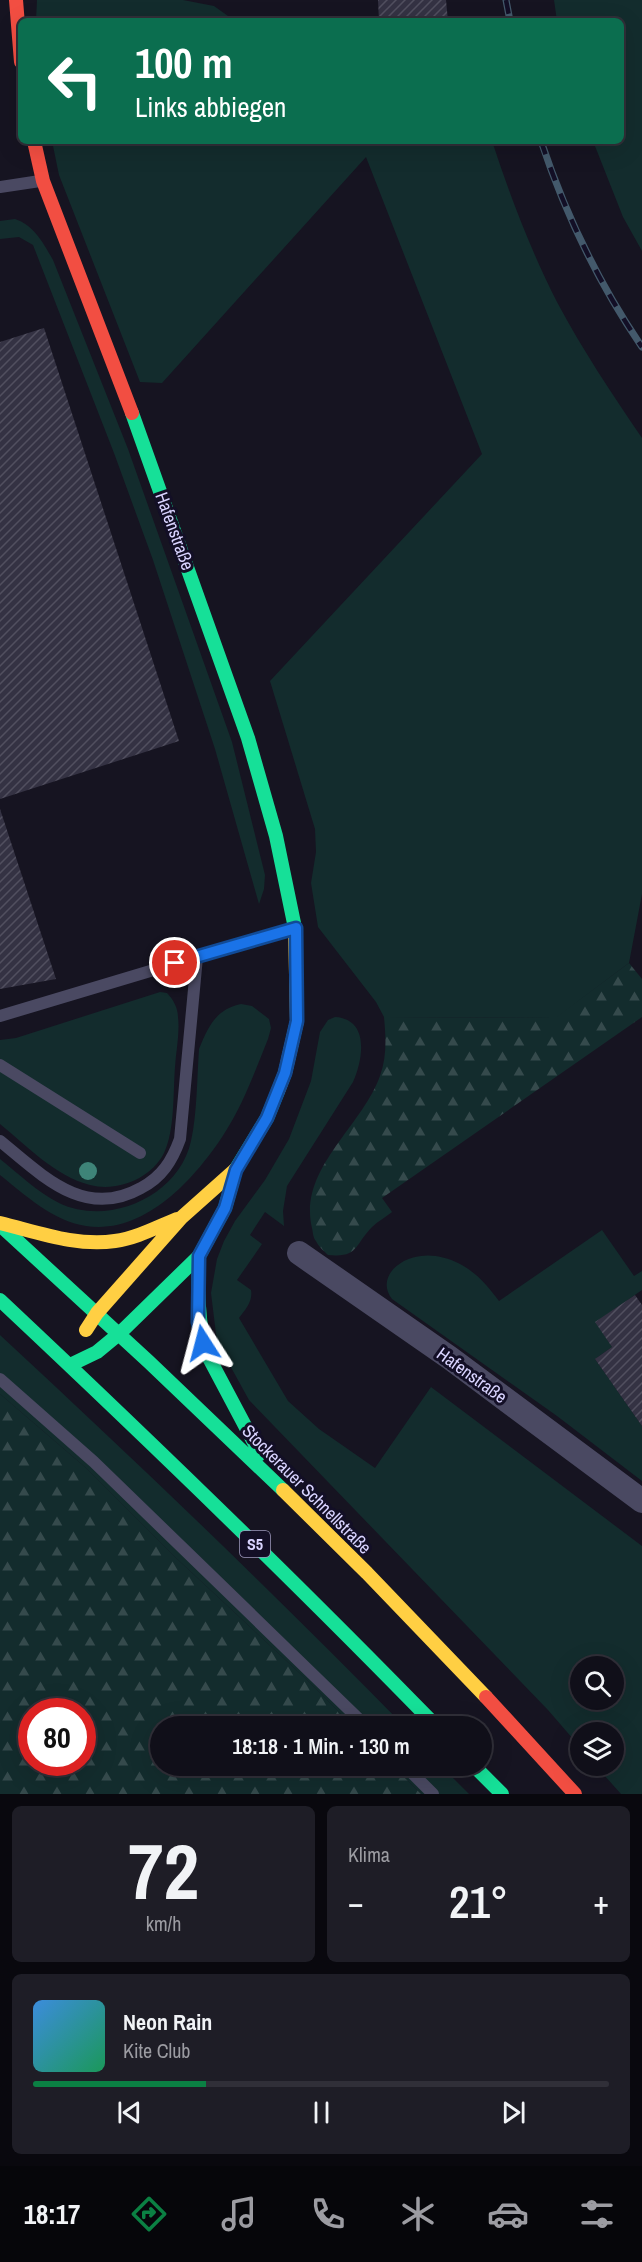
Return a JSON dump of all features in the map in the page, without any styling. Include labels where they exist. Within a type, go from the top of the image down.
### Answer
[{"type":"main road","points":[[16,0],[18,25]]},
{"type":"main road","name":"Hafenstraße","points":[[35,144],[43,181],[148,457],[248,738],[276,836],[296,928],[297,1021],[285,1073],[267,1118],[236,1170]]},
{"type":"main road","points":[[70,1365],[81,1337],[97,1313],[181,1218],[236,1170]]},
{"type":"main road","points":[[70,1365],[97,1352],[120,1333],[199,1256],[225,1208],[236,1170]]},
{"type":"main road","points":[[0,1224],[76,1240],[112,1241],[181,1218]]},
{"type":"main road","name":"Stockerauer Schnellstraße","points":[[0,1224],[120,1333],[276,1482],[506,1717],[575,1794]]},
{"type":"main road","points":[[199,1256],[198,1322],[207,1356],[276,1482]]},
{"type":"main road","name":"S5","points":[[0,1300],[70,1365],[357,1645],[426,1716]]},
{"type":"main road","points":[[484,1776],[502,1794]]},
{"type":"street","name":"Hafenstraße","points":[[299,1253],[450,1358],[642,1501]]},
{"type":"lane","points":[[0,187],[43,181]]},
{"type":"lane","points":[[0,1016],[296,928]]},
{"type":"lane","points":[[0,1141],[50,1181],[67,1191],[84,1197],[99,1200],[118,1198],[134,1192],[157,1178],[174,1157],[180,1139],[197,957]]},
{"type":"lane","points":[[0,1065],[140,1153]]},
{"type":"lane","points":[[0,1379],[94,1462],[356,1716]]},
{"type":"lane","points":[[415,1776],[433,1794]]},
{"type":"green space","points":[[37,0],[183,0],[214,6],[231,18],[36,18]]},
{"type":"green space","points":[[554,0],[642,0],[642,251],[623,217],[594,144],[624,144],[624,18],[557,18]]},
{"type":"green space","points":[[53,144],[493,144],[538,263],[557,302],[587,354],[642,438],[642,894],[629,963],[556,1018],[384,1017],[376,1002],[318,927],[311,883],[316,852],[315,829],[270,681],[482,454],[366,157],[162,383],[140,382],[59,175]]},
{"type":"green space","points":[[15,219],[33,230],[53,260],[128,449],[232,742],[265,875],[264,889],[259,904],[215,749],[153,560],[33,245],[19,237],[0,239],[0,221]]},
{"type":"green space","points":[[629,963],[642,979],[642,1017],[382,1198],[392,1212],[372,1227],[351,1252],[328,1255],[318,1245],[314,1238],[310,1207],[314,1187],[323,1167],[360,1113],[380,1076],[384,1062],[384,1017],[555,1018]]},
{"type":"green space","points":[[160,992],[167,993],[176,1007],[178,1036],[173,1111],[168,1144],[151,1170],[122,1185],[100,1187],[90,1185],[53,1168],[0,1124],[0,1040],[16,1038]]},
{"type":"green space","points":[[241,1004],[252,1006],[269,1019],[271,1028],[243,1100],[224,1134],[198,1169],[166,1200],[148,1213],[128,1222],[107,1226],[86,1226],[74,1223],[62,1219],[29,1199],[0,1175],[0,1159],[43,1194],[59,1203],[79,1209],[99,1211],[120,1208],[139,1202],[157,1191],[172,1177],[184,1160],[191,1141],[196,1108],[199,1049],[202,1041],[219,1015],[232,1006]]},
{"type":"green space","points":[[335,1017],[346,1019],[354,1025],[361,1042],[357,1073],[287,1186],[283,1211],[284,1226],[265,1212],[250,1235],[262,1244],[237,1280],[251,1290],[248,1305],[239,1318],[288,1401],[319,1429],[375,1468],[431,1387],[642,1546],[642,1794],[621,1794],[605,1776],[624,1776],[624,1722],[570,1722],[570,1735],[249,1400],[217,1342],[211,1293],[217,1259],[235,1221],[265,1180],[289,1139],[311,1081],[320,1032],[328,1020]]},
{"type":"green space","points":[[602,1230],[634,1276],[642,1271],[642,1290],[596,1322],[612,1347],[595,1359],[642,1426],[642,1481],[557,1416],[392,1299],[388,1291],[388,1277],[398,1265],[413,1258],[430,1256],[450,1260],[470,1270],[481,1279],[499,1301]]},
{"type":"green space","points":[[0,1335],[204,1528],[394,1716],[343,1716],[176,1558],[86,1468],[0,1394]]},
{"type":"green space","points":[[0,1394],[86,1468],[176,1558],[343,1716],[150,1716],[150,1776],[403,1776],[421,1794],[0,1794]]},
{"type":"green space","points":[[403,1776],[451,1776],[469,1794],[421,1794]]},
{"type":"building","points":[[378,0],[446,0],[448,18],[379,18]]},
{"type":"building","points":[[44,328],[179,741],[0,799],[0,342]]},
{"type":"building","points":[[0,809],[56,979],[0,989]]},
{"type":"building","points":[[635,1295],[642,1305],[642,1426],[595,1359],[612,1347],[595,1322]]},
{"type":"railway","points":[[506,0],[509,18]]},
{"type":"railway","points":[[542,144],[584,247],[611,298],[642,347]]},
{"type":"traffic: fast","points":[[132,413],[248,738],[276,836],[295,928]]},
{"type":"traffic: fast","points":[[70,1365],[97,1352],[120,1333],[199,1256],[225,1208],[236,1169],[267,1118],[278,1091]]},
{"type":"traffic: fast","points":[[0,1225],[149,1362],[283,1490]]},
{"type":"traffic: fast","points":[[199,1256],[200,1319],[204,1344],[208,1356],[260,1454]]},
{"type":"traffic: fast","points":[[0,1300],[220,1510],[426,1716]]},
{"type":"traffic: fast","points":[[484,1776],[502,1794]]},
{"type":"traffic: slow","points":[[278,1091],[285,1073],[297,1021],[295,928]]},
{"type":"traffic: slow","points":[[86,1330],[97,1313],[181,1218],[236,1169]]},
{"type":"traffic: slow","points":[[0,1223],[57,1238],[101,1242],[131,1237],[177,1219]]},
{"type":"traffic: slow","points":[[283,1490],[367,1573],[486,1697]]},
{"type":"traffic: jam","points":[[16,0],[18,25]]},
{"type":"traffic: jam","points":[[35,144],[43,181],[132,413]]},
{"type":"traffic: jam","points":[[486,1697],[575,1794]]},
{"type":"route","points":[[175,963],[296,928],[297,1021],[285,1073],[267,1118],[236,1170],[225,1208],[199,1256],[198,1322],[203,1343]]}]
